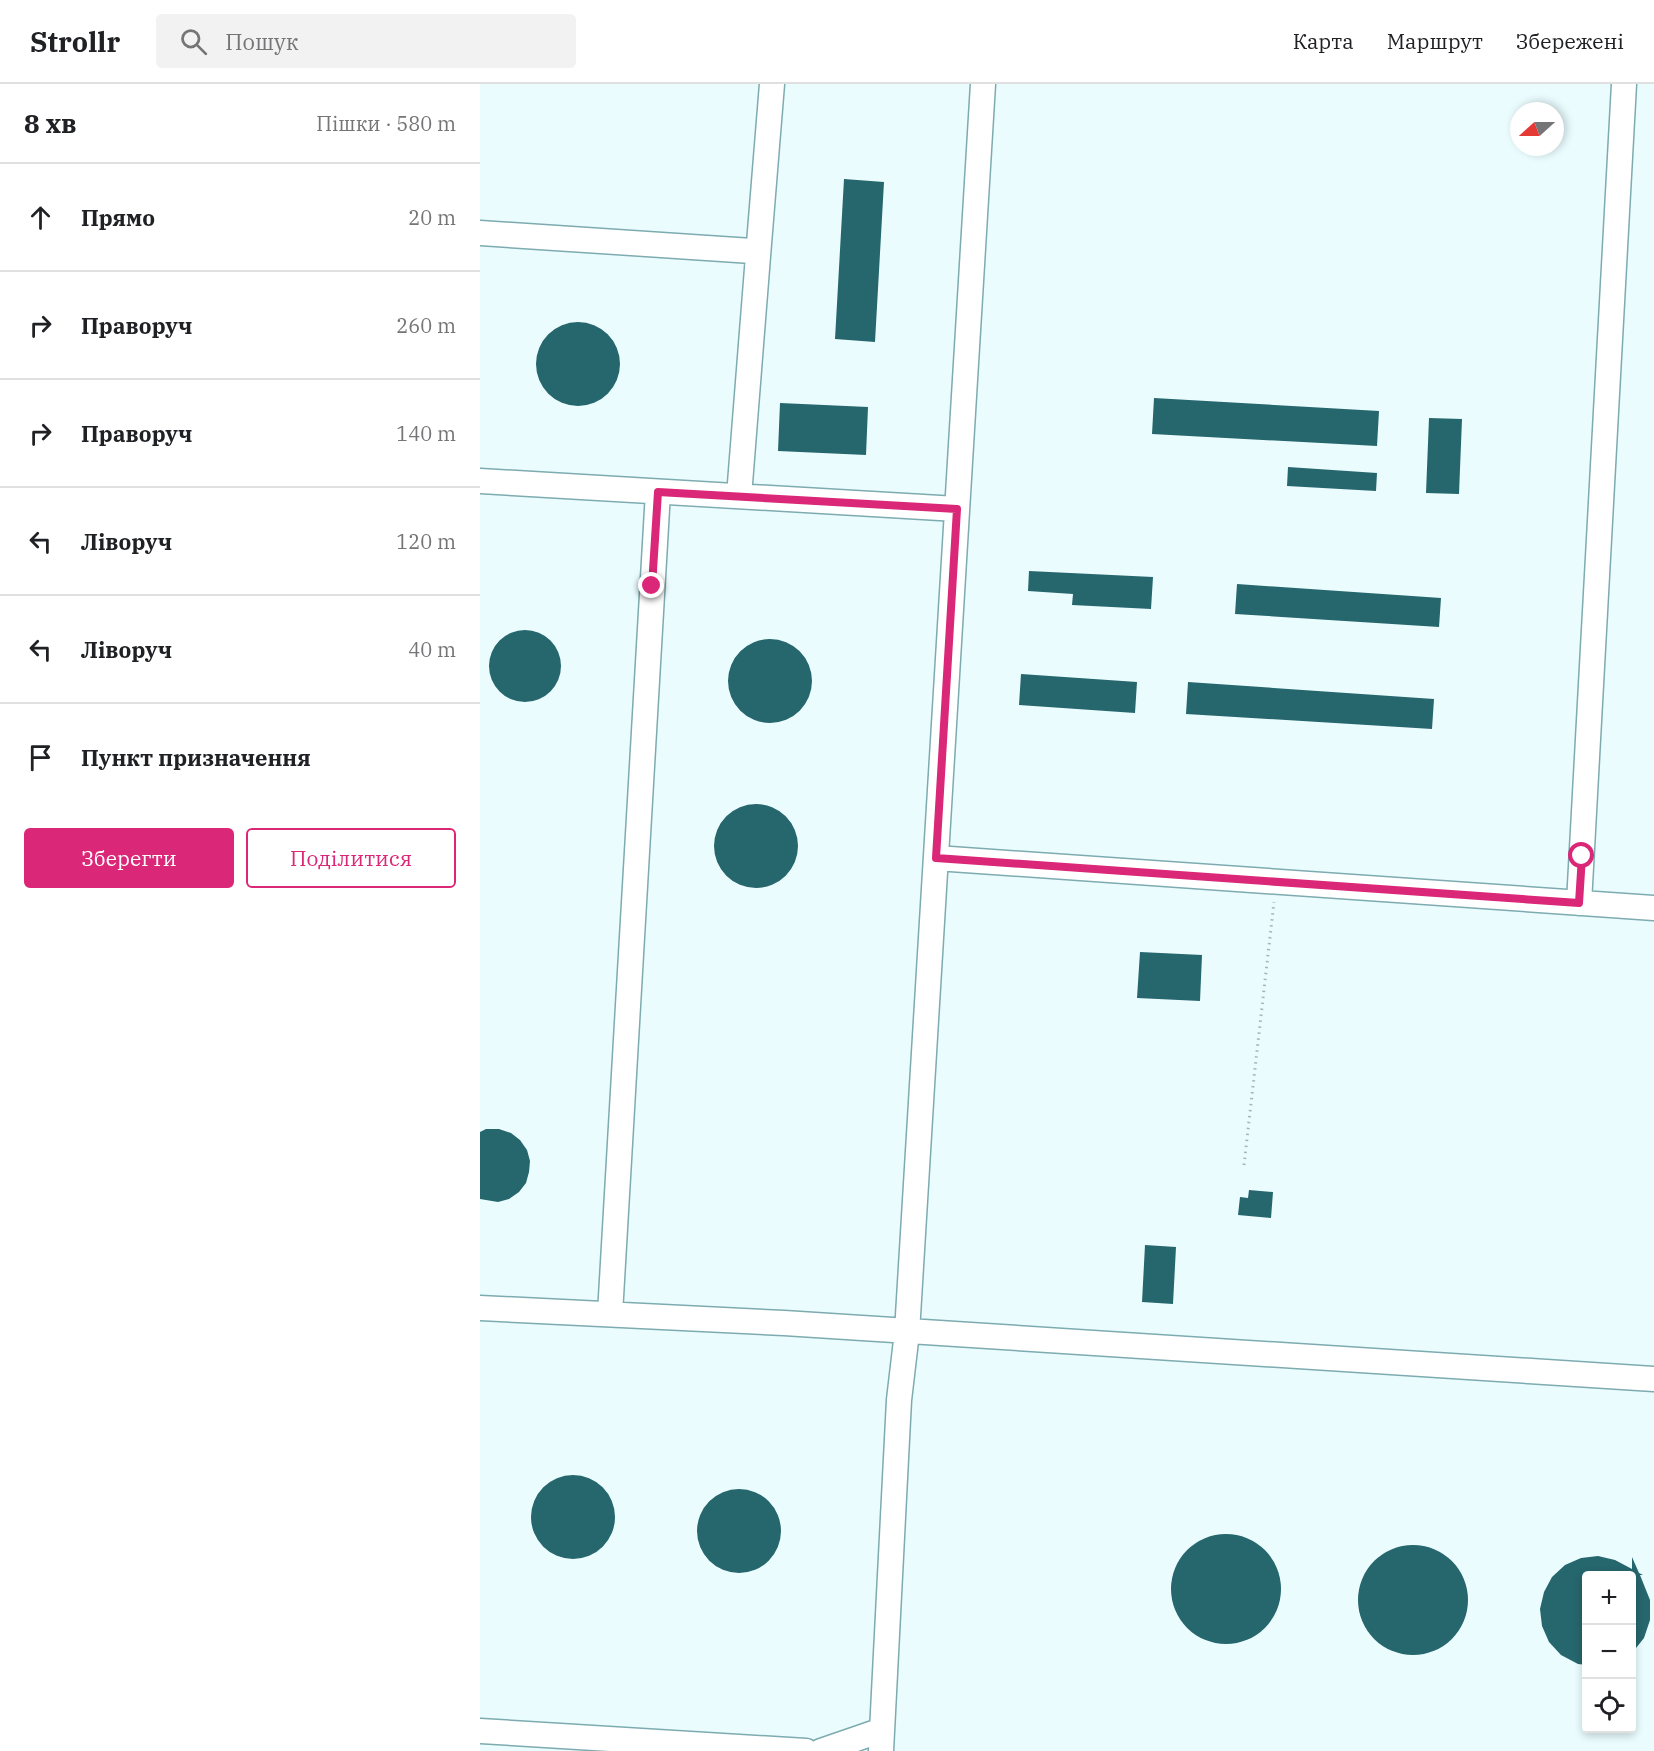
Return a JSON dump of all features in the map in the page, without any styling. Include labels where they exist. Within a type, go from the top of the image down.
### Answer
[{"type":"lane","points":[[739,496],[772,84]]},
{"type":"lane","points":[[821,1751],[882,1741],[900,1400],[908,1332],[983,84]]},
{"type":"lane","points":[[1579,903],[1624,84]]},
{"type":"lane","points":[[480,233],[752,251],[758,256]]},
{"type":"lane","points":[[480,481],[957,509]]},
{"type":"lane","points":[[610,1314],[658,492]]},
{"type":"lane","points":[[936,858],[1654,908]]},
{"type":"lane","points":[[480,1308],[908,1332],[1654,1379]]},
{"type":"lane","points":[[480,1731],[806,1751]]},
{"type":"path","points":[[1244,1165],[1276,882]]},
{"type":"building","points":[[844,179],[884,182],[875,342],[835,339]]},
{"type":"building","points":[[578,322],[594,325],[608,334],[617,348],[620,364],[617,380],[608,394],[594,403],[578,406],[562,403],[548,394],[539,380],[536,364],[539,348],[548,334],[562,325]]},
{"type":"building","points":[[1154,398],[1379,411],[1377,446],[1152,434]]},
{"type":"building","points":[[780,403],[868,407],[866,455],[778,451]]},
{"type":"building","points":[[1429,418],[1462,419],[1459,494],[1426,493]]},
{"type":"building","points":[[1288,467],[1377,473],[1376,491],[1287,486]]},
{"type":"building","points":[[1029,571],[1153,577],[1151,609],[1072,605],[1073,594],[1028,591]]},
{"type":"building","points":[[1237,584],[1441,598],[1439,627],[1235,614]]},
{"type":"building","points":[[532,630],[551,640],[559,652],[561,666],[559,680],[551,692],[539,700],[518,702],[499,692],[491,680],[489,659],[499,640],[511,632]]},
{"type":"building","points":[[770,639],[786,642],[800,651],[809,665],[812,681],[809,697],[800,711],[786,720],[770,723],[754,720],[740,711],[731,697],[728,681],[731,665],[740,651],[754,642]]},
{"type":"building","points":[[1021,674],[1137,682],[1135,713],[1019,705]]},
{"type":"building","points":[[1188,682],[1434,699],[1432,729],[1186,714]]},
{"type":"building","points":[[756,804],[772,807],[786,816],[795,830],[798,846],[795,862],[786,876],[772,885],[756,888],[740,885],[726,876],[717,862],[714,846],[717,830],[726,816],[740,807]]},
{"type":"building","points":[[1140,952],[1202,955],[1200,1001],[1137,998]]},
{"type":"building","points":[[486,1129],[499,1129],[511,1133],[527,1150],[530,1161],[526,1183],[519,1192],[509,1199],[498,1202],[480,1199],[480,1132]]},
{"type":"building","points":[[1249,1190],[1273,1192],[1271,1218],[1238,1215],[1240,1197],[1248,1198]]},
{"type":"building","points":[[1145,1245],[1176,1247],[1173,1304],[1142,1302]]},
{"type":"building","points":[[573,1475],[589,1478],[603,1487],[612,1501],[615,1517],[612,1533],[603,1547],[589,1556],[573,1559],[557,1556],[543,1547],[534,1533],[531,1517],[534,1501],[543,1487],[557,1478]]},
{"type":"building","points":[[739,1489],[755,1492],[769,1501],[778,1515],[781,1531],[778,1547],[769,1561],[755,1570],[739,1573],[723,1570],[709,1561],[700,1547],[697,1531],[700,1515],[709,1501],[723,1492]]},
{"type":"building","points":[[1226,1534],[1247,1538],[1265,1550],[1277,1568],[1281,1589],[1277,1610],[1265,1628],[1247,1640],[1226,1644],[1205,1640],[1187,1628],[1175,1610],[1171,1589],[1175,1568],[1187,1550],[1205,1538]]},
{"type":"building","points":[[1413,1545],[1434,1549],[1452,1561],[1464,1579],[1468,1600],[1464,1621],[1452,1639],[1434,1651],[1413,1655],[1392,1651],[1374,1639],[1362,1621],[1358,1600],[1362,1579],[1374,1561],[1392,1549]]},
{"type":"building","points":[[1598,1556],[1615,1560],[1632,1569],[1632,1557],[1639,1573],[1643,1575],[1640,1575],[1650,1600],[1650,1620],[1644,1638],[1636,1648],[1636,1571],[1582,1571],[1582,1664],[1561,1655],[1549,1642],[1542,1626],[1540,1609],[1544,1592],[1552,1577],[1565,1565],[1581,1558]]},
{"type":"route","points":[[652,586],[658,492],[957,509],[936,858],[1579,903],[1582,856]]}]
